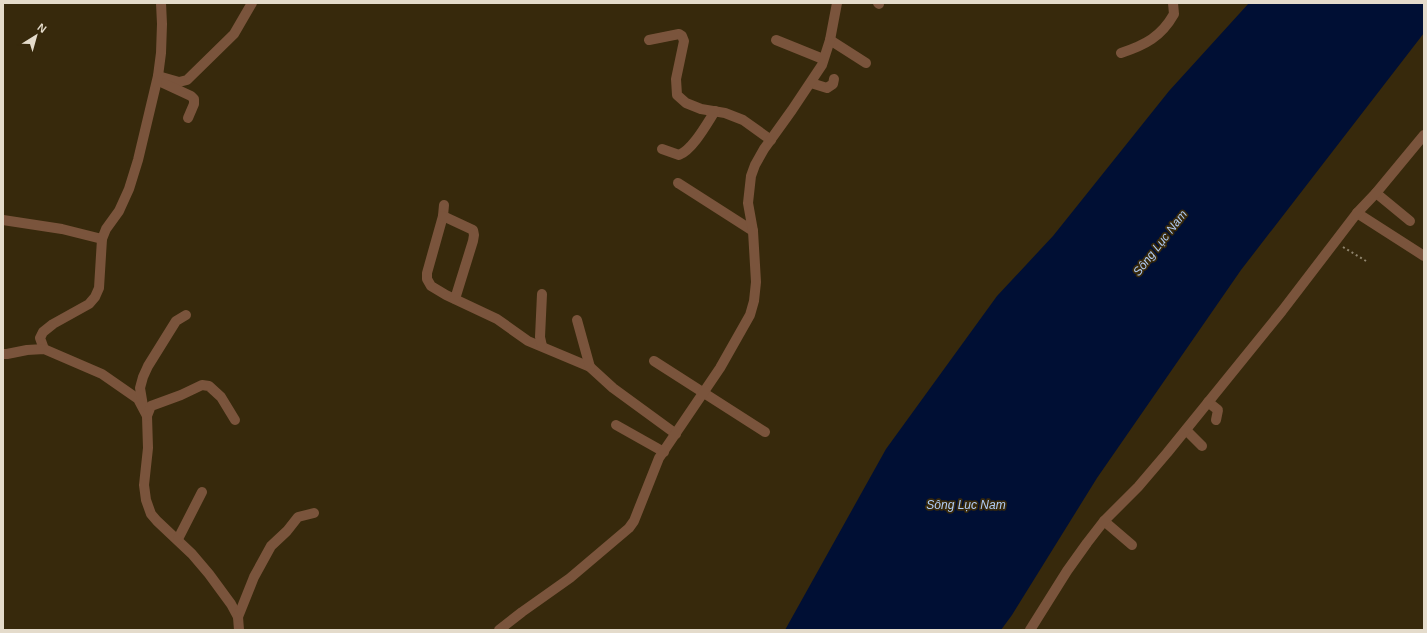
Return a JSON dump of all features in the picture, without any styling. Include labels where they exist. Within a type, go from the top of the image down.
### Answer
[{"type":"street","points":[[44,349],[40,338],[43,332],[71,313],[89,304],[99,288],[102,239],[106,229],[119,211],[129,189],[138,160],[158,79],[162,46],[161,3]]},
{"type":"street","points":[[158,79],[180,82],[187,80],[234,34],[252,3]]},
{"type":"street","points":[[499,630],[570,578],[629,528],[634,521],[659,458],[720,368],[750,315],[754,301],[756,282],[753,231],[748,203],[751,176],[764,149],[822,65],[830,40],[837,3]]},
{"type":"street","points":[[1121,53],[1139,47],[1161,32],[1174,14],[1173,3]]},
{"type":"street","points":[[649,40],[679,34],[682,36],[684,41],[676,79],[676,95],[686,103],[701,109],[724,113],[742,120],[771,140]]},
{"type":"street","points":[[776,40],[823,59]]},
{"type":"street","points":[[830,40],[866,63]]},
{"type":"street","points":[[158,79],[194,100],[194,104],[188,118]]},
{"type":"street","points":[[811,83],[827,88],[833,84],[834,79]]},
{"type":"street","points":[[662,149],[679,155],[685,153],[715,111]]},
{"type":"street","points":[[1030,630],[1067,571],[1104,521],[1138,487],[1186,430],[1282,311],[1358,213],[1424,135]]},
{"type":"street","points":[[678,183],[753,231]]},
{"type":"street","points":[[1376,193],[1410,220]]},
{"type":"street","points":[[444,205],[443,216],[427,273],[427,279],[431,286],[455,300],[497,319],[521,336],[590,367],[613,388],[676,434]]},
{"type":"street","points":[[1358,213],[1424,256]]},
{"type":"street","points":[[443,216],[472,230],[474,235],[455,300]]},
{"type":"street","points":[[3,220],[62,229],[102,239]]},
{"type":"street","points":[[542,294],[540,337],[542,346]]},
{"type":"street","points":[[186,315],[176,321],[148,366],[140,388],[145,412],[148,448],[144,485],[146,500],[151,514],[192,554],[231,604],[238,617],[239,630]]},
{"type":"street","points":[[577,320],[590,367]]},
{"type":"street","points":[[3,354],[44,349],[102,374],[138,399],[145,412]]},
{"type":"street","points":[[654,361],[766,432]]},
{"type":"street","points":[[145,412],[151,406],[181,395],[202,385],[209,386],[221,397],[235,420]]},
{"type":"street","points":[[1208,402],[1218,410],[1216,420]]},
{"type":"street","points":[[616,425],[664,452]]},
{"type":"street","points":[[1186,430],[1202,446]]},
{"type":"street","points":[[178,539],[202,492]]},
{"type":"street","points":[[238,617],[254,577],[271,546],[287,531],[298,517],[314,513]]},
{"type":"street","points":[[1104,521],[1132,545]]},
{"type":"path","points":[[1335,242],[1366,261]]},
{"type":"water","name":"Sông Lục Nam","points":[[1249,3],[1424,3],[1424,33],[1241,270],[1097,478],[1012,615],[1001,630],[785,630],[886,449],[997,296],[1053,236],[1169,91]]}]
